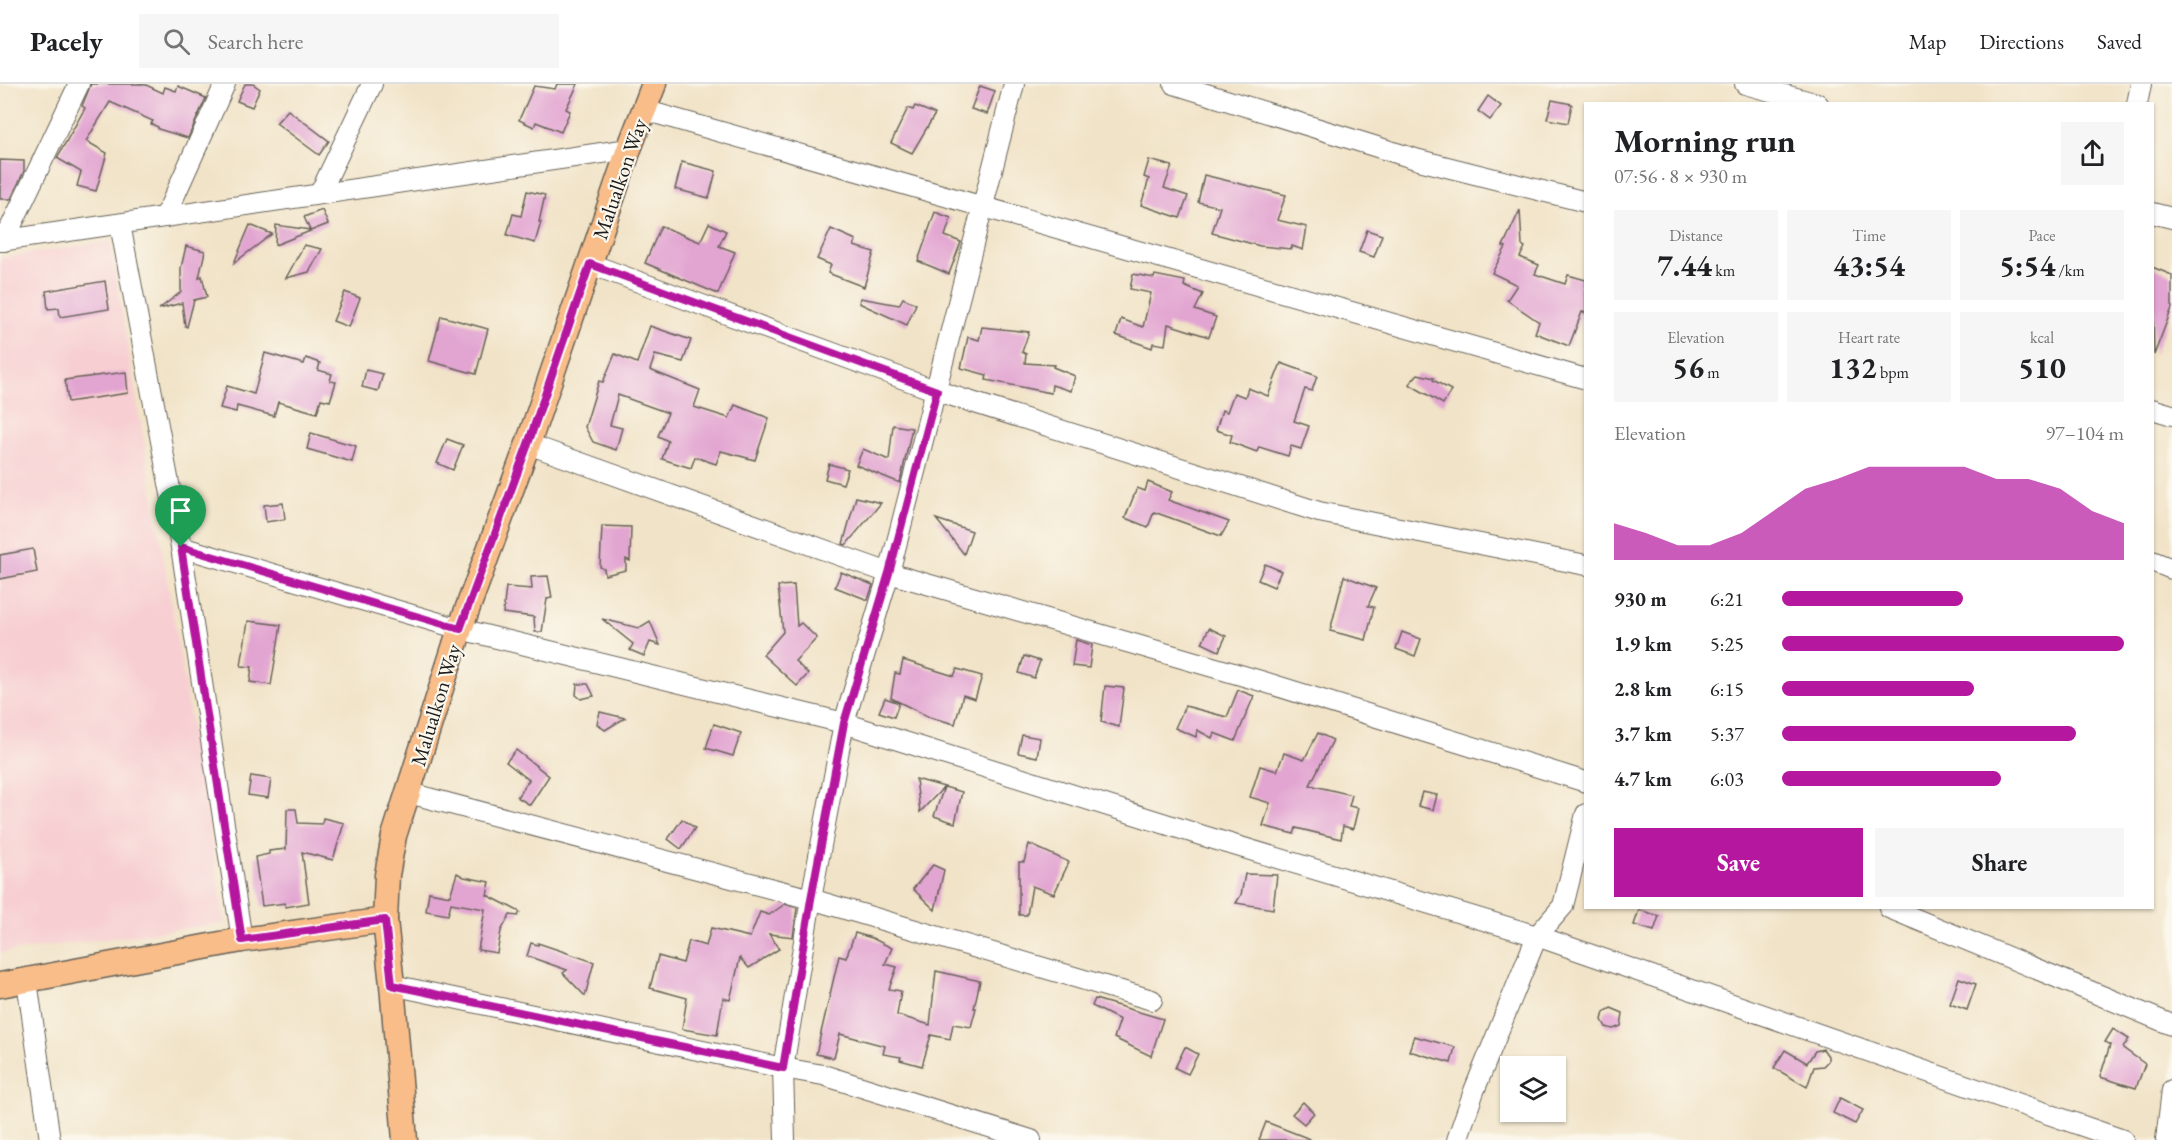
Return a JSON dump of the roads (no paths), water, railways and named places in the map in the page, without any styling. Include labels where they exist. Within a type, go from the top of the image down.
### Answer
[{"type":"main road","name":"Malualkon Way","points":[[405,1140],[385,920],[387,875],[394,836],[460,629],[528,444],[654,84]]},
{"type":"main road","points":[[0,985],[242,940],[385,920]]},
{"type":"street","points":[[1,239],[79,84]]},
{"type":"street","points":[[165,217],[225,84]]},
{"type":"street","points":[[320,193],[372,84]]},
{"type":"street","points":[[785,1140],[783,1068],[811,899],[844,723],[889,573],[1014,84]]},
{"type":"street","points":[[1174,84],[1419,160],[1584,201]]},
{"type":"street","points":[[1745,84],[1812,102]]},
{"type":"street","points":[[2137,102],[2140,84]]},
{"type":"street","points":[[644,110],[1584,378]]},
{"type":"street","points":[[1,239],[120,224],[320,193],[629,150]]},
{"type":"street","points":[[2154,214],[2172,218]]},
{"type":"street","points":[[120,224],[181,547],[242,940]]},
{"type":"street","points":[[590,264],[937,391],[1319,512],[1584,565]]},
{"type":"street","points":[[2154,410],[2172,415]]},
{"type":"street","points":[[528,444],[889,573],[1261,681],[1584,781]]},
{"type":"street","points":[[181,547],[460,629],[844,723],[1207,837],[1536,936],[2123,1140]]},
{"type":"street","points":[[2154,562],[2172,569]]},
{"type":"street","points":[[409,793],[811,899],[1152,1000]]},
{"type":"street","points":[[1457,1140],[1474,1091],[1536,936],[1563,906],[1584,822]]},
{"type":"street","points":[[1891,909],[2172,1025]]},
{"type":"street","points":[[27,981],[50,1140]]},
{"type":"street","points":[[392,985],[823,1075],[1031,1140]]},
{"type":"street","points":[[2166,1140],[2172,1090]]}]
